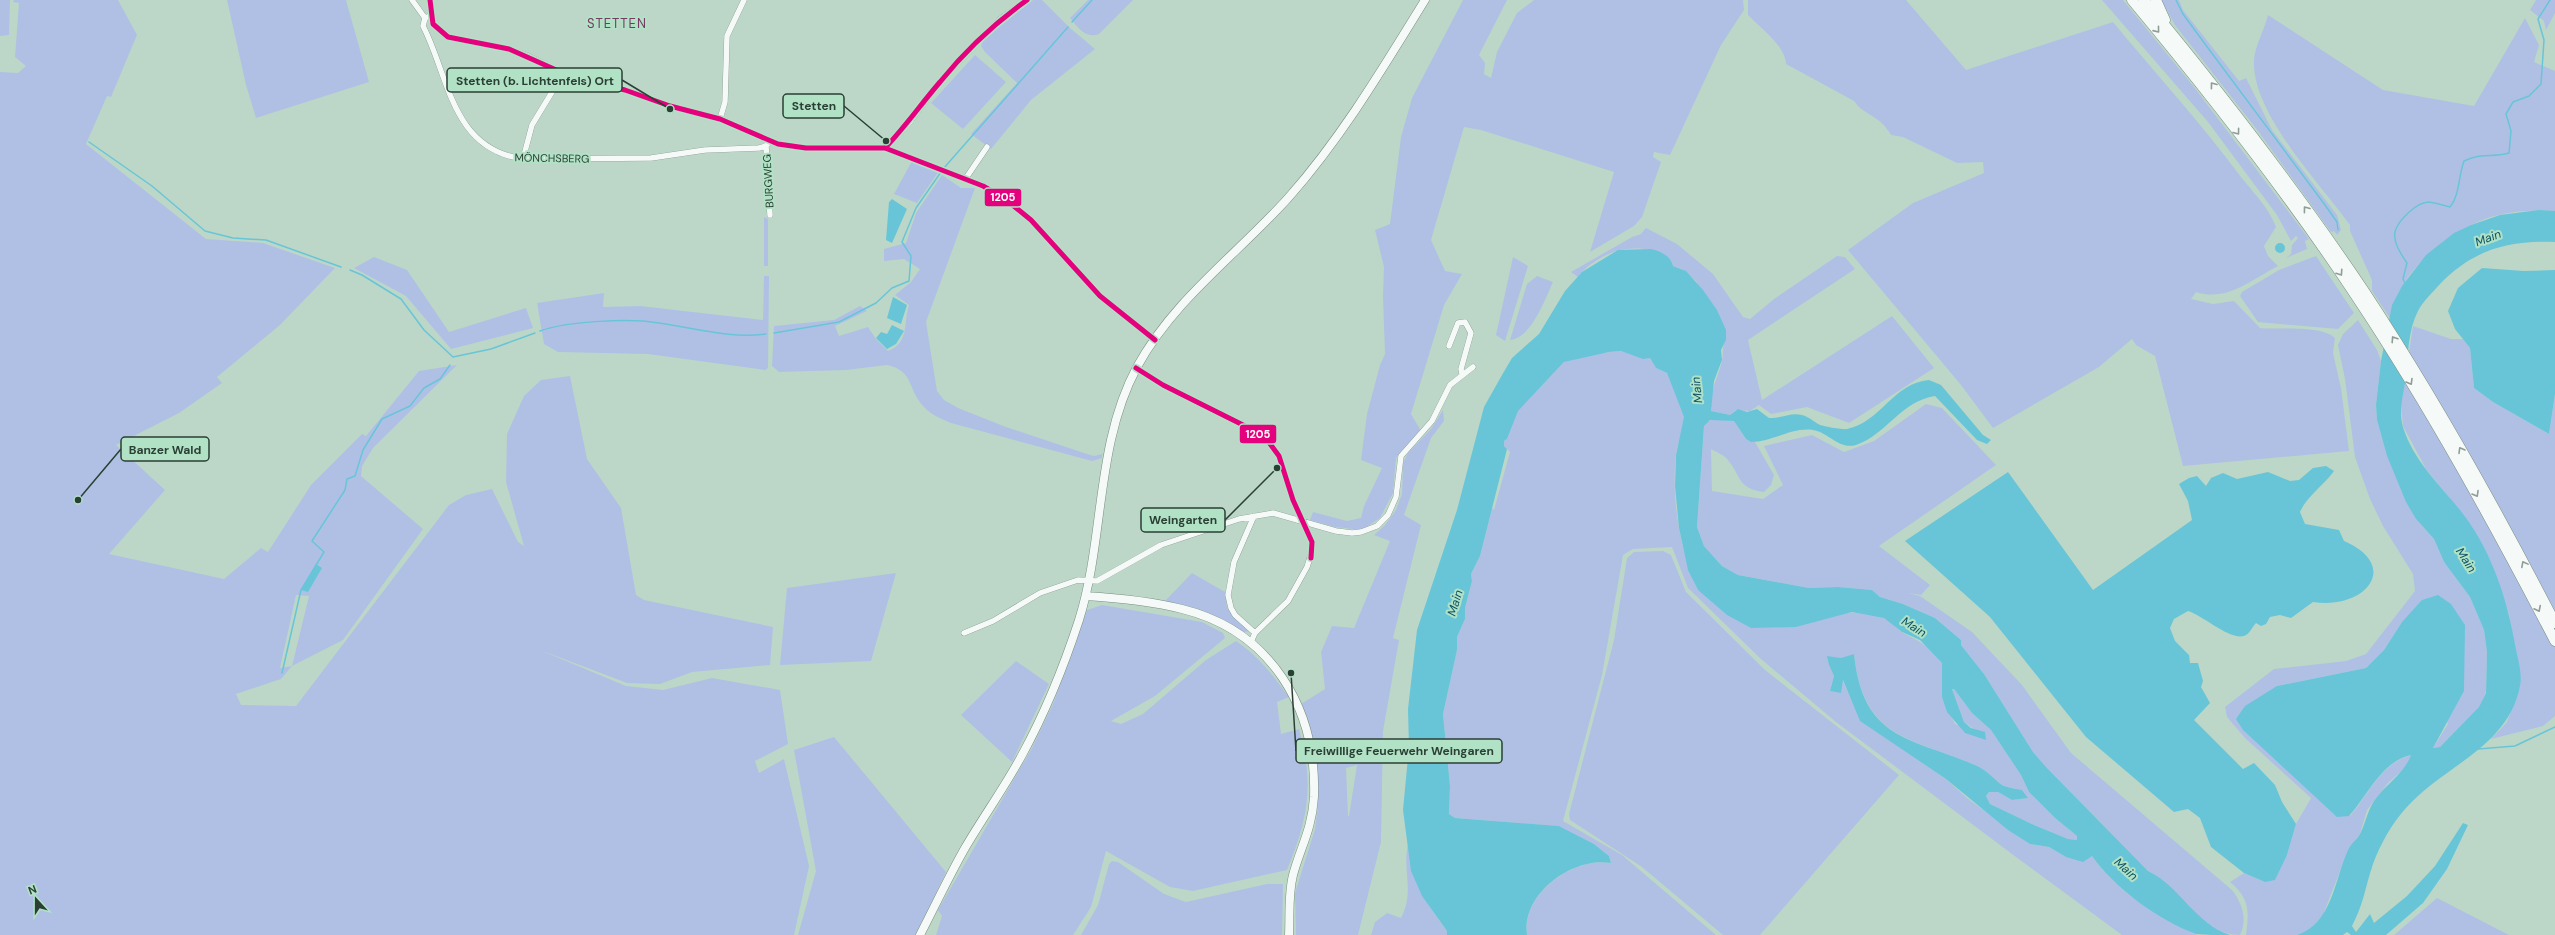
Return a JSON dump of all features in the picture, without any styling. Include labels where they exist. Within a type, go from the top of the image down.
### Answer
[{"type":"highway","points":[[2132,0],[2199,82],[2364,291],[2428,395],[2500,520],[2555,623]]},
{"type":"highway","points":[[2144,0],[2207,76],[2322,238],[2425,406],[2493,524],[2555,641]]},
{"type":"highway","points":[[2156,0],[2171,33]]},
{"type":"street","points":[[412,0],[433,24],[448,37],[509,49],[526,55],[563,74],[720,119],[768,144],[806,148],[886,148],[966,178],[983,186],[1027,216],[1100,296],[1154,340]]},
{"type":"street","name":"MÖNCHSBERG","points":[[430,0],[428,17],[423,26],[433,46],[448,94],[459,114],[485,144],[509,156],[522,158],[651,158],[705,150],[768,144]]},
{"type":"street","points":[[720,119],[724,102],[727,36],[744,0]]},
{"type":"street","points":[[886,148],[909,123],[940,81],[1000,20],[1026,0]]},
{"type":"street","points":[[920,935],[964,850],[1021,758],[1036,727],[1078,622],[1090,581],[1105,468],[1117,418],[1136,368],[1154,340],[1186,301],[1284,202],[1311,170],[1367,93],[1425,0]]},
{"type":"street","points":[[522,158],[532,125],[563,74]]},
{"type":"street","name":"BURGWEG","points":[[768,144],[770,215]]},
{"type":"street","points":[[966,178],[987,147]]},
{"type":"street","points":[[1449,346],[1458,323],[1465,322],[1471,333],[1461,369],[1462,374]]},
{"type":"street","points":[[964,633],[993,621],[1040,593],[1069,582],[1090,581],[1104,578],[1175,539],[1254,516],[1272,513],[1303,522],[1352,533],[1369,530],[1383,522],[1396,497],[1401,456],[1432,421],[1450,385],[1462,374],[1473,367]]},
{"type":"street","points":[[1136,368],[1163,385],[1257,433],[1274,449],[1312,542],[1312,551],[1307,567],[1288,602],[1255,634],[1251,642]]},
{"type":"street","points":[[1254,516],[1234,562],[1228,595],[1231,608],[1235,615],[1255,634]]},
{"type":"street","points":[[1086,596],[1120,598],[1183,609],[1223,626],[1251,642],[1266,655],[1286,681],[1307,731],[1313,764],[1314,797],[1311,820],[1291,886],[1289,935]]},
{"type":"shaded area","points":[[0,0],[10,0],[9,35],[0,36]]},
{"type":"shaded area","points":[[14,0],[118,0],[137,35],[111,97],[107,96],[86,144],[206,239],[263,243],[335,268],[280,325],[217,377],[222,383],[179,413],[116,445],[165,490],[109,554],[224,579],[261,548],[268,552],[311,485],[362,434],[366,436],[419,371],[457,365],[373,448],[362,466],[361,476],[423,529],[343,640],[292,666],[281,679],[236,694],[241,705],[296,706],[449,505],[466,495],[492,489],[518,542],[524,546],[506,482],[507,434],[524,396],[541,380],[570,376],[587,459],[621,508],[636,595],[644,600],[773,627],[770,665],[692,672],[660,684],[627,683],[540,650],[626,686],[663,690],[712,678],[780,690],[788,744],[755,761],[759,773],[784,759],[809,866],[794,935],[0,935],[0,72],[18,73],[26,66],[15,57],[19,3],[13,2]],"holes":[[[296,595],[309,596],[292,666],[280,668]]]},
{"type":"shaded area","points":[[227,0],[346,0],[369,82],[256,118],[246,85]]},
{"type":"shaded area","points":[[1033,0],[1042,0],[1070,28],[1095,49],[1031,100],[991,149],[971,134],[1017,83],[985,52],[981,46],[983,40]]},
{"type":"shaded area","points":[[1088,0],[1133,0],[1099,34],[1090,35],[1083,32],[1070,18]]},
{"type":"shaded area","points":[[1463,0],[1507,0],[1479,55],[1485,63],[1484,74],[1491,78],[1497,52],[1517,13],[1534,0],[1743,0],[1744,10],[1721,45],[1670,155],[1654,152],[1653,157],[1661,162],[1642,217],[1634,226],[1590,252],[1614,172],[1481,130],[1464,127],[1431,240],[1445,271],[1462,274],[1444,305],[1411,414],[1421,431],[1396,458],[1393,493],[1380,518],[1362,530],[1335,527],[1310,520],[1313,512],[1347,521],[1361,518],[1364,506],[1382,468],[1361,460],[1367,414],[1380,365],[1385,354],[1383,296],[1384,267],[1375,230],[1390,224],[1401,137],[1412,98]]},
{"type":"shaded area","points":[[1748,0],[1906,0],[1966,70],[2113,22],[2256,194],[2276,227],[2264,246],[2268,256],[2278,266],[2248,283],[2228,292],[2207,294],[2196,292],[2191,299],[2213,304],[2234,301],[2260,328],[2320,331],[2335,338],[2333,353],[2341,388],[2349,451],[2183,466],[2155,356],[2136,345],[2132,339],[2099,367],[1993,428],[1961,385],[1848,250],[1913,203],[1984,173],[1983,162],[1957,163],[1903,137],[1891,135],[1882,123],[1862,110],[1854,101],[1786,64],[1785,57],[1777,44],[1748,15]]},
{"type":"shaded area","points":[[2102,0],[2123,0],[2194,87],[2309,239],[2305,241],[2307,249],[2286,258],[2291,254],[2292,245],[2298,238],[2296,236],[2291,241],[2277,215],[2208,122]]},
{"type":"shaded area","points":[[2161,0],[2179,0],[2183,10],[2239,81],[2246,78],[2272,130],[2337,215],[2341,230],[2337,235],[2334,231],[2331,232],[2258,131],[2175,25]]},
{"type":"shaded area","points":[[2536,0],[2555,0],[2555,13],[2546,30],[2544,21],[2530,10]]},
{"type":"shaded area","points":[[2268,15],[2383,90],[2474,106],[2525,18],[2539,45],[2534,62],[2555,71],[2555,211],[2523,211],[2501,214],[2471,225],[2458,232],[2432,251],[2409,275],[2394,303],[2390,318],[2372,291],[2372,280],[2350,231],[2350,225],[2291,149],[2265,106],[2257,85],[2254,59]]},
{"type":"shaded area","points":[[975,55],[1006,82],[963,129],[931,103]]},
{"type":"shaded area","points":[[912,161],[939,171],[917,203],[894,194]]},
{"type":"shaded area","points":[[942,175],[961,188],[975,188],[926,322],[937,391],[944,400],[958,408],[1006,427],[1087,454],[1094,456],[1102,454],[1102,458],[1092,461],[951,423],[927,410],[919,401],[907,376],[896,368],[887,365],[846,370],[779,372],[772,366],[774,326],[834,320],[860,306],[867,311],[835,326],[839,336],[868,327],[876,339],[888,351],[900,343],[903,337],[909,305],[895,295],[911,282],[920,269],[904,259],[884,261],[884,249],[906,243],[916,213]]},
{"type":"shaded area","points":[[764,217],[768,219],[768,266],[764,266]]},
{"type":"shaded area","points":[[1646,228],[1677,244],[1713,274],[1743,317],[1750,319],[1774,299],[1837,256],[1845,257],[1855,269],[1748,340],[1762,400],[1892,316],[1934,368],[1849,423],[1807,407],[1771,414],[1759,405],[1750,411],[1736,410],[1730,415],[1710,411],[1712,392],[1722,361],[1723,348],[1726,340],[1696,281],[1682,269],[1673,266],[1665,255],[1640,249],[1623,249],[1606,255],[1595,261],[1578,277],[1571,272],[1632,237],[1641,234]]},
{"type":"shaded area","points":[[2316,256],[2354,313],[2338,329],[2258,322],[2240,296],[2242,292],[2279,270]]},
{"type":"shaded area","points":[[374,257],[407,270],[449,332],[526,308],[533,328],[451,349],[406,296],[354,268]]},
{"type":"shaded area","points":[[1513,257],[1528,266],[1505,341],[1496,335]]},
{"type":"shaded area","points":[[764,276],[769,276],[768,368],[765,370],[648,354],[558,352],[544,344],[537,303],[604,293],[603,307],[640,306],[763,320]]},
{"type":"shaded area","points":[[1537,276],[1553,282],[1531,326],[1518,338],[1510,340],[1527,284]]},
{"type":"shaded area","points":[[2358,320],[2377,350],[2381,361],[2376,405],[2377,420],[2387,456],[2416,519],[2434,539],[2444,562],[2470,597],[2484,630],[2487,652],[2486,692],[2480,707],[2440,747],[2433,748],[2448,724],[2402,622],[2384,650],[2366,668],[2277,686],[2350,816],[2376,780],[2391,765],[2411,755],[2408,765],[2388,783],[2367,810],[2360,834],[2349,848],[2323,915],[2308,932],[2297,935],[2246,935],[2248,919],[2247,906],[2237,888],[2230,882],[2244,873],[2265,882],[2287,855],[2296,824],[2311,798],[2245,738],[2227,717],[2225,707],[2274,669],[2346,661],[2366,654],[2415,591],[2413,574],[2383,526],[2370,499],[2355,457],[2345,379],[2338,345],[2343,334]]},
{"type":"shaded area","points":[[2413,326],[2451,339],[2463,339],[2470,348],[2474,388],[2493,402],[2549,434],[2555,394],[2555,716],[2543,726],[2491,739],[2507,722],[2520,685],[2509,614],[2489,559],[2461,512],[2426,469],[2403,426],[2401,405]]},
{"type":"shaded area","points":[[1621,351],[1650,358],[1656,368],[1667,373],[1681,405],[1684,421],[1676,455],[1676,506],[1678,524],[1686,559],[1698,590],[1843,614],[1859,613],[1876,615],[1886,619],[1903,633],[1924,645],[1942,663],[1942,697],[1955,724],[1977,731],[1964,722],[1952,689],[1954,689],[1972,713],[1991,730],[2021,775],[2029,792],[2055,818],[2077,836],[2077,840],[2068,839],[2034,825],[1990,804],[1986,796],[1989,792],[1998,792],[2012,800],[2027,798],[2022,790],[2004,786],[1980,767],[1910,740],[1893,731],[1879,719],[1867,703],[1859,682],[1854,654],[1829,665],[1834,676],[1830,691],[1842,679],[1861,721],[1946,779],[1967,798],[2030,844],[2049,847],[2066,857],[2092,856],[2114,882],[2126,892],[2153,911],[2197,935],[2122,935],[2016,857],[1836,722],[1761,659],[1688,588],[1672,547],[1633,549],[1623,555],[1602,675],[1563,821],[1622,855],[1716,935],[1527,935],[1527,920],[1532,906],[1552,881],[1566,872],[1581,866],[1596,862],[1611,863],[1609,856],[1594,844],[1559,826],[1455,818],[1449,814],[1450,786],[1443,714],[1457,650],[1457,637],[1465,619],[1465,608],[1472,581],[1471,574],[1480,556],[1492,508],[1494,510],[1510,452],[1504,446],[1504,441],[1507,439],[1517,411],[1564,362],[1591,354]]},
{"type":"shaded area","points":[[1926,404],[1942,408],[1996,465],[1879,546],[1930,585],[1921,595],[1908,593],[1920,596],[1972,632],[2022,685],[2071,753],[2232,890],[2239,900],[2243,911],[2244,923],[2240,935],[2226,933],[2213,927],[2202,919],[2171,887],[2148,871],[2047,768],[2033,752],[1984,674],[1961,645],[1961,640],[1935,618],[1903,604],[1880,597],[1872,590],[1838,587],[1809,588],[1738,575],[1722,566],[1704,546],[1697,527],[1704,426],[1708,421],[1717,419],[1734,421],[1746,439],[1755,442],[1774,475],[1771,485],[1764,492],[1749,488],[1744,484],[1726,458],[1711,449],[1712,491],[1763,499],[1783,485],[1764,446],[1812,435],[1844,452],[1874,441]]},
{"type":"shaded area","points":[[1443,410],[1444,421],[1431,438],[1404,515],[1421,525],[1393,638],[1399,640],[1383,731],[1381,842],[1358,935],[1296,935],[1295,893],[1315,829],[1318,806],[1315,749],[1301,704],[1325,689],[1321,652],[1332,626],[1354,628],[1390,541],[1374,535],[1385,525],[1396,510],[1402,494],[1403,463],[1408,453],[1431,429]],"holes":[[[1357,765],[1349,816],[1346,768]]]},
{"type":"shaded area","points":[[1663,551],[1671,555],[1686,592],[1765,670],[1899,775],[1760,935],[1723,935],[1642,867],[1570,820],[1569,814],[1614,640],[1627,558],[1634,552]]},
{"type":"shaded area","points":[[896,573],[871,661],[780,665],[787,588]]},
{"type":"shaded area","points":[[1192,573],[1225,592],[1227,607],[1248,631],[1243,633],[1179,604],[1164,602]]},
{"type":"shaded area","points":[[1102,605],[1202,622],[1223,633],[1225,638],[1155,696],[1111,721],[1121,724],[1143,714],[1206,660],[1236,641],[1265,666],[1289,697],[1277,702],[1281,734],[1299,729],[1307,767],[1308,784],[1304,817],[1287,870],[1193,891],[1170,887],[1106,851],[1091,907],[1073,935],[936,935],[942,916],[938,910],[1032,748],[1053,704],[1087,610]]},
{"type":"shaded area","points":[[1016,661],[1049,684],[1012,762],[961,715]]},
{"type":"shaded area","points":[[834,737],[946,872],[916,935],[798,935],[816,871],[794,750]]},
{"type":"shaded area","points":[[1408,844],[1416,881],[1432,910],[1447,931],[1447,935],[1371,935],[1375,922],[1387,913],[1401,918],[1405,908],[1408,890],[1406,864]]},
{"type":"shaded area","points":[[1112,861],[1118,862],[1164,894],[1186,902],[1267,884],[1283,884],[1282,935],[1081,935],[1098,905],[1109,864]]},
{"type":"shaded area","points":[[2437,898],[2509,935],[2394,935]]},
{"type":"water","points":[[892,199],[907,209],[892,243],[886,240],[889,202]]},
{"type":"water","name":"Main","points":[[2539,210],[2555,211],[2555,242],[2507,245],[2478,255],[2452,272],[2428,297],[2418,311],[2410,334],[2401,408],[2403,427],[2413,450],[2428,472],[2470,524],[2480,539],[2495,571],[2511,622],[2520,669],[2521,681],[2513,707],[2502,725],[2489,741],[2421,793],[2396,820],[2387,834],[2376,857],[2362,903],[2352,926],[2356,932],[2370,914],[2374,923],[2407,896],[2435,866],[2463,823],[2468,825],[2447,869],[2423,903],[2386,935],[2351,935],[2347,932],[2343,935],[2297,935],[2309,929],[2318,921],[2325,911],[2331,899],[2348,850],[2360,834],[2372,805],[2381,792],[2405,767],[2411,755],[2401,758],[2384,771],[2349,816],[2337,817],[2243,730],[2236,719],[2245,706],[2277,686],[2366,668],[2384,650],[2402,622],[2422,600],[2438,595],[2451,604],[2465,625],[2464,691],[2433,748],[2440,747],[2479,707],[2486,693],[2487,652],[2484,630],[2470,597],[2444,562],[2434,539],[2416,519],[2406,502],[2387,456],[2377,420],[2376,405],[2381,361],[2392,305],[2402,286],[2426,255],[2454,233],[2471,225],[2500,215]]},
{"type":"water","points":[[2278,243],[2282,243],[2284,244],[2284,252],[2278,253],[2275,250],[2275,246]]},
{"type":"water","name":"Main","points":[[1651,249],[1665,254],[1672,262],[1673,266],[1686,271],[1703,290],[1717,310],[1726,330],[1726,340],[1721,350],[1722,360],[1714,381],[1711,411],[1730,415],[1738,409],[1747,412],[1757,409],[1769,418],[1798,414],[1807,417],[1820,425],[1847,429],[1859,425],[1869,419],[1906,388],[1929,380],[1941,385],[1983,435],[1991,440],[1987,444],[1977,440],[1935,396],[1923,399],[1913,404],[1867,440],[1850,446],[1839,443],[1818,431],[1813,430],[1790,432],[1767,440],[1751,442],[1746,439],[1734,421],[1710,420],[1704,426],[1697,527],[1704,546],[1722,566],[1738,575],[1809,588],[1838,587],[1872,590],[1880,597],[1903,604],[1935,618],[1961,640],[1961,645],[1984,674],[2033,752],[2047,768],[2148,871],[2169,885],[2197,914],[2207,922],[2218,930],[2230,935],[2196,934],[2168,921],[2139,902],[2112,880],[2092,856],[2083,862],[2066,857],[2049,847],[2030,844],[2008,830],[1946,779],[1860,721],[1843,680],[1841,693],[1830,691],[1834,676],[1827,656],[1841,658],[1854,654],[1859,682],[1867,704],[1879,720],[1893,731],[1910,740],[1980,767],[2004,786],[2022,790],[2028,798],[2012,800],[1998,792],[1989,792],[1986,796],[1990,804],[2034,825],[2068,839],[2077,840],[2077,836],[2055,818],[2029,792],[2021,775],[1991,730],[1972,713],[1954,689],[1952,689],[1964,722],[1971,728],[1985,732],[1986,740],[1965,733],[1947,712],[1942,697],[1942,663],[1920,640],[1902,632],[1884,618],[1852,612],[1796,627],[1751,628],[1727,615],[1698,590],[1688,570],[1679,528],[1675,486],[1676,455],[1684,417],[1667,373],[1656,368],[1650,358],[1643,359],[1621,351],[1609,352],[1564,362],[1518,411],[1507,439],[1504,441],[1504,446],[1507,449],[1480,556],[1471,574],[1472,581],[1465,608],[1465,619],[1457,637],[1457,650],[1443,714],[1450,786],[1449,814],[1455,818],[1559,826],[1594,844],[1609,856],[1611,863],[1596,862],[1581,866],[1566,872],[1552,881],[1541,892],[1532,905],[1527,920],[1527,935],[1447,935],[1447,931],[1422,896],[1411,871],[1403,810],[1409,747],[1408,709],[1417,630],[1457,510],[1484,407],[1512,358],[1539,334],[1565,291],[1582,272],[1618,250]]},
{"type":"water","points":[[2482,268],[2524,271],[2555,270],[2555,394],[2549,434],[2493,402],[2474,388],[2470,348],[2455,329],[2448,311],[2458,288]]},
{"type":"water","points":[[893,297],[907,305],[901,324],[887,318]]},
{"type":"water","points":[[892,325],[904,331],[896,344],[887,349],[876,338],[881,332],[887,334]]},
{"type":"water","points":[[2326,466],[2334,471],[2311,496],[2300,512],[2305,524],[2339,530],[2344,541],[2361,551],[2371,562],[2373,573],[2370,584],[2361,593],[2348,599],[2332,603],[2313,602],[2291,618],[2280,615],[2270,617],[2266,624],[2261,626],[2256,623],[2244,636],[2238,636],[2224,631],[2188,611],[2174,619],[2170,628],[2175,641],[2189,655],[2190,663],[2198,663],[2203,681],[2201,687],[2210,703],[2194,720],[2243,769],[2254,763],[2275,785],[2282,802],[2296,824],[2287,855],[2275,880],[2265,882],[2244,873],[2211,847],[2200,818],[2188,809],[2174,812],[2086,737],[1990,617],[1905,541],[2008,472],[2093,590],[2192,520],[2188,501],[2179,484],[2189,478],[2197,476],[2206,486],[2211,478],[2223,473],[2237,479],[2268,472],[2290,481],[2299,480],[2313,468]]},
{"type":"water","points":[[316,564],[322,568],[308,592],[301,590]]},
{"type":"waterway","points":[[1072,22],[1092,0]]},
{"type":"waterway","points":[[2176,0],[2183,14],[2337,222],[2338,230]]},
{"type":"waterway","points":[[2405,283],[2403,279],[2407,263],[2395,240],[2395,232],[2400,222],[2414,208],[2424,203],[2432,202],[2450,207],[2456,197],[2464,161],[2482,156],[2509,153],[2511,131],[2506,114],[2513,102],[2529,96],[2541,84],[2544,40],[2538,19],[2550,0]]},
{"type":"waterway","points":[[943,169],[1068,27]]},
{"type":"waterway","points":[[89,142],[152,186],[205,231],[233,238],[266,240],[341,267]]},
{"type":"waterway","points":[[774,333],[839,322],[876,303],[892,288],[909,281],[911,256],[902,242],[916,208],[941,172]]},
{"type":"waterway","points":[[350,270],[362,275],[401,299],[424,330],[453,357],[491,349],[535,333]]},
{"type":"waterway","points":[[540,331],[566,325],[599,321],[647,321],[726,334],[766,334]]},
{"type":"waterway","points":[[282,673],[301,590],[324,552],[312,541],[345,490],[347,479],[355,476],[363,450],[382,419],[410,406],[424,388],[440,379],[450,365]]},
{"type":"waterway","points":[[2478,749],[2515,746],[2555,727]]},
{"type":"transit line","name":"1205","points":[[430,0],[433,24],[448,37],[509,49],[572,77],[625,90],[670,106],[720,119],[778,144],[806,148],[885,148],[983,186],[1004,198],[1031,220],[1100,296],[1155,340]]},
{"type":"transit line","name":"1205","points":[[885,148],[970,48],[1003,18],[1027,0]]},
{"type":"transit line","name":"1205","points":[[1136,368],[1163,385],[1251,429],[1268,441],[1279,456],[1293,500],[1312,542],[1311,558]]},
{"type":"place","name":"Stetten (b. Lichtenfels) Ort","points":[[670,109]]},
{"type":"place","name":"Stetten","points":[[886,141]]},
{"type":"place","name":"Weingarten","points":[[1277,468]]},
{"type":"place","name":"Banzer Wald","points":[[78,500]]},
{"type":"place","name":"Freiwillige Feuerwehr Weingaren","points":[[1291,673]]},
{"type":"district","name":"STETTEN","points":[[617,23]]}]
